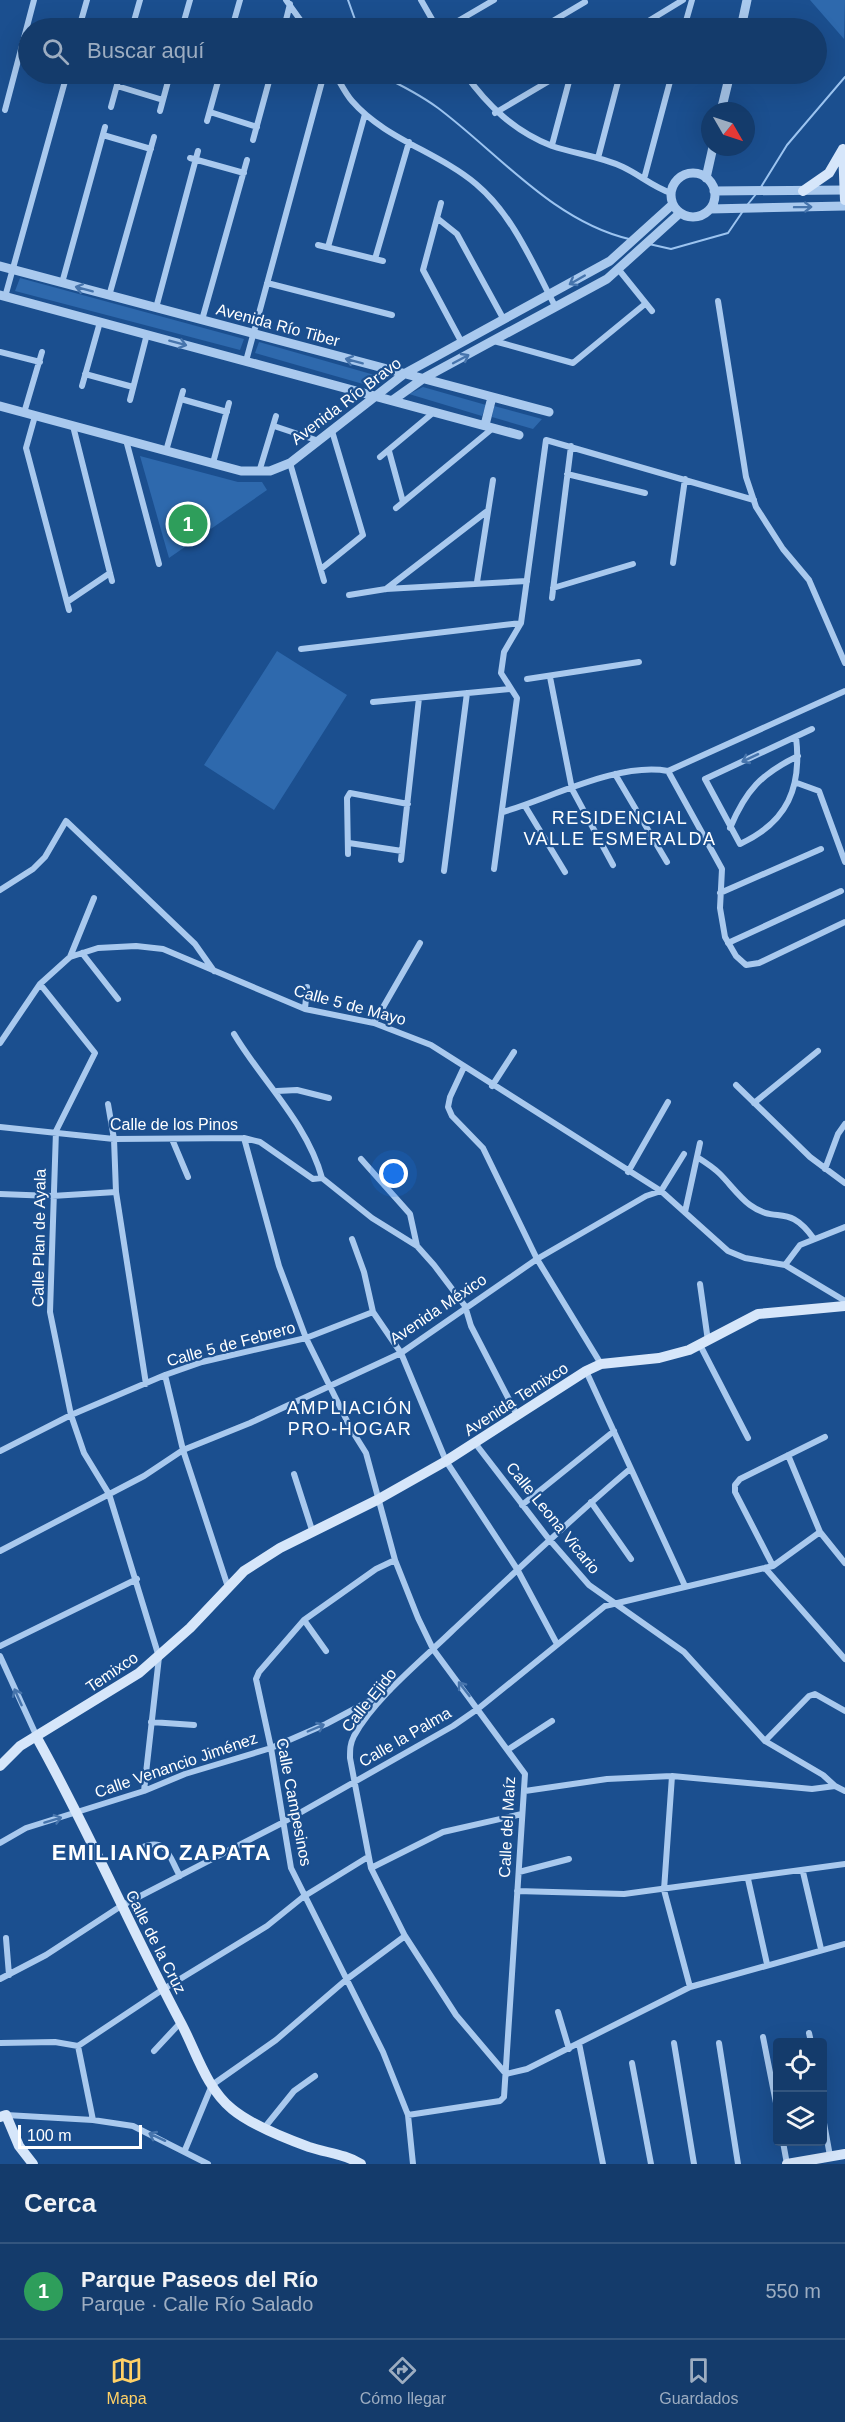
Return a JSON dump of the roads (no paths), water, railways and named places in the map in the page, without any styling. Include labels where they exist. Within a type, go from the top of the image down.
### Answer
[{"type":"main road","points":[[803,191],[830,173],[844,146]]},
{"type":"main road","points":[[844,146],[844,194]]},
{"type":"main road","name":"Avenida Temixco","points":[[228,1587],[243,1571],[260,1560],[377,1500],[446,1461],[586,1371],[601,1364],[659,1358],[704,1343],[758,1314],[845,1306]]},
{"type":"main road","name":"Temixco","points":[[0,1766],[20,1746],[37,1738],[139,1673],[159,1657],[228,1587]]},
{"type":"main road","name":"Calle de la Cruz","points":[[37,1738],[78,1812],[96,1856],[162,1990],[181,2022],[212,2085],[222,2099],[239,2114],[266,2127],[309,2147],[346,2156],[361,2164]]},
{"type":"main road","points":[[3,2116],[19,2146],[33,2164]]},
{"type":"main road","points":[[787,2164],[845,2154]]},
{"type":"street","points":[[28,18],[34,0]]},
{"type":"street","points":[[82,18],[87,0]]},
{"type":"street","points":[[135,18],[140,0]]},
{"type":"street","points":[[185,18],[190,0]]},
{"type":"street","points":[[235,18],[240,0]]},
{"type":"street","points":[[421,0],[431,18]]},
{"type":"street","points":[[463,18],[494,0]]},
{"type":"street","points":[[653,18],[683,0]]},
{"type":"street","points":[[687,18],[692,0]]},
{"type":"street","points":[[743,18],[747,0]]},
{"type":"street","points":[[286,18],[288,2]]},
{"type":"street","points":[[288,2],[299,18]]},
{"type":"street","points":[[556,18],[579,3]]},
{"type":"street","points":[[5,110],[3,101],[18,52]]},
{"type":"street","points":[[64,84],[14,270],[2,296],[519,435]]},
{"type":"street","points":[[160,111],[167,84]]},
{"type":"street","points":[[207,121],[217,84]]},
{"type":"street","points":[[253,140],[268,84]]},
{"type":"street","points":[[246,361],[321,84]]},
{"type":"street","points":[[341,84],[365,114],[409,142],[456,167],[501,209],[555,306]]},
{"type":"street","points":[[473,84],[495,113],[552,146],[622,166],[671,193]]},
{"type":"street","points":[[495,113],[544,84]]},
{"type":"street","points":[[552,146],[568,84]]},
{"type":"street","points":[[598,159],[617,84]]},
{"type":"street","points":[[644,179],[669,84]]},
{"type":"street","points":[[724,102],[728,84]]},
{"type":"street","points":[[111,107],[117,86],[163,100]]},
{"type":"street","points":[[210,112],[257,127]]},
{"type":"street","points":[[328,247],[365,114]]},
{"type":"street","points":[[62,283],[105,127]]},
{"type":"street","points":[[103,135],[151,149]]},
{"type":"street","points":[[110,296],[154,137]]},
{"type":"street","points":[[375,259],[409,142]]},
{"type":"street","points":[[156,308],[193,159],[198,151]]},
{"type":"street","points":[[706,178],[711,156]]},
{"type":"street","points":[[193,159],[244,173]]},
{"type":"street","points":[[202,320],[247,160]]},
{"type":"street","points":[[710,208],[714,191],[706,178],[698,174],[680,177],[671,193],[673,204],[680,213],[696,217],[710,208],[845,206]]},
{"type":"street","points":[[714,191],[803,191],[844,194]]},
{"type":"street","points":[[441,203],[423,270],[462,343]]},
{"type":"street","name":"Avenida Río Bravo","points":[[0,406],[241,471],[259,472],[290,463],[404,374],[610,261],[673,204]]},
{"type":"street","name":"Avenida Río Bravo","points":[[393,400],[423,378],[607,279],[680,213]]},
{"type":"street","points":[[437,218],[457,234],[504,320]]},
{"type":"street","points":[[318,245],[383,261]]},
{"type":"street","name":"Avenida Río Tiber","points":[[0,266],[549,412]]},
{"type":"street","points":[[619,270],[652,311]]},
{"type":"street","points":[[267,283],[392,315]]},
{"type":"street","points":[[718,301],[746,477],[754,500],[783,549],[809,580],[845,663]]},
{"type":"street","points":[[494,341],[573,363],[645,304]]},
{"type":"street","points":[[82,386],[100,322]]},
{"type":"street","points":[[130,400],[147,334]]},
{"type":"street","points":[[0,352],[39,362]]},
{"type":"street","points":[[24,413],[42,352]]},
{"type":"street","points":[[86,374],[133,387]]},
{"type":"street","points":[[166,451],[183,391]]},
{"type":"street","points":[[396,508],[489,426],[492,397]]},
{"type":"street","points":[[181,399],[227,412]]},
{"type":"street","points":[[213,463],[229,403]]},
{"type":"street","points":[[380,457],[434,412]]},
{"type":"street","points":[[35,416],[26,448],[68,606],[110,573]]},
{"type":"street","points":[[259,472],[276,416]]},
{"type":"street","points":[[73,426],[112,581]]},
{"type":"street","points":[[274,426],[319,441]]},
{"type":"street","points":[[321,569],[363,535],[332,431]]},
{"type":"street","points":[[126,440],[159,564]]},
{"type":"street","points":[[494,869],[517,698],[501,673],[504,652],[521,623],[546,440],[754,500]]},
{"type":"street","points":[[552,598],[571,446]]},
{"type":"street","points":[[389,451],[403,502]]},
{"type":"street","points":[[290,463],[324,581]]},
{"type":"street","points":[[567,474],[645,492]]},
{"type":"street","points":[[673,563],[685,479]]},
{"type":"street","points":[[477,582],[486,513],[493,480]]},
{"type":"street","points":[[386,589],[486,513]]},
{"type":"street","points":[[553,588],[633,564]]},
{"type":"street","points":[[349,595],[386,589],[477,582],[527,581]]},
{"type":"street","points":[[301,650],[521,623]]},
{"type":"street","points":[[527,679],[639,662]]},
{"type":"street","points":[[550,676],[572,789],[613,865]]},
{"type":"street","points":[[374,702],[510,689]]},
{"type":"street","points":[[503,812],[615,774],[656,768],[668,771],[845,691]]},
{"type":"street","points":[[444,871],[467,693]]},
{"type":"street","points":[[401,860],[419,698]]},
{"type":"street","points":[[796,737],[797,783],[786,808],[774,821],[740,844],[705,779],[812,729]]},
{"type":"street","points":[[730,828],[740,803],[759,779],[774,768],[798,756]]},
{"type":"street","points":[[668,771],[722,869],[720,908],[728,943],[736,957],[746,965],[759,963],[845,922]]},
{"type":"street","points":[[615,774],[667,862]]},
{"type":"street","points":[[797,783],[819,791],[845,862]]},
{"type":"street","points":[[348,854],[347,798],[350,794],[408,804]]},
{"type":"street","points":[[525,806],[565,872]]},
{"type":"street","points":[[0,890],[33,869],[45,857],[66,821],[195,944],[214,972]]},
{"type":"street","points":[[349,843],[402,851]]},
{"type":"street","points":[[720,893],[821,849]]},
{"type":"street","points":[[728,943],[841,891]]},
{"type":"street","points":[[70,957],[94,898]]},
{"type":"street","points":[[374,1023],[420,943]]},
{"type":"street","name":"Calle 5 de Mayo","points":[[0,1042],[40,984],[70,957],[98,948],[135,946],[163,949],[305,1009],[374,1023],[431,1045],[492,1086],[661,1191],[728,1251],[745,1258],[785,1265],[845,1301]]},
{"type":"street","points":[[82,953],[118,999]]},
{"type":"street","name":"Calle Plan de Ayala","points":[[40,984],[95,1053],[56,1131],[52,1196],[53,1265],[50,1312],[71,1415],[84,1453],[109,1494],[137,1579],[159,1657],[144,1791]]},
{"type":"street","points":[[305,1009],[307,987]]},
{"type":"street","points":[[234,1034],[252,1064],[277,1092],[318,1163],[322,1178]]},
{"type":"street","points":[[492,1086],[514,1052]]},
{"type":"street","points":[[754,1103],[818,1052]]},
{"type":"street","points":[[464,1067],[450,1097],[448,1107],[452,1116],[483,1148],[537,1259],[601,1364]]},
{"type":"street","points":[[736,1085],[825,1169],[845,1182]]},
{"type":"street","points":[[277,1092],[297,1090],[329,1098]]},
{"type":"street","points":[[628,1172],[668,1102]]},
{"type":"street","points":[[108,1104],[114,1139],[116,1192],[146,1384]]},
{"type":"street","points":[[825,1169],[838,1134],[845,1125]]},
{"type":"street","name":"Calle de los Pinos","points":[[0,1128],[56,1131],[114,1139],[244,1138],[260,1142],[313,1179],[322,1178],[372,1218],[417,1246],[465,1306],[471,1326],[518,1415]]},
{"type":"street","name":"Calle del Maíz","points":[[244,1138],[279,1266],[306,1338],[366,1453],[395,1560],[433,1649],[524,1769],[525,1791],[504,2097],[500,2101],[408,2115]]},
{"type":"street","points":[[172,1139],[188,1177]]},
{"type":"street","points":[[685,1212],[700,1143]]},
{"type":"street","points":[[661,1191],[684,1154]]},
{"type":"street","points":[[697,1157],[719,1172],[749,1204],[760,1211],[794,1217],[804,1223],[814,1239]]},
{"type":"street","points":[[361,1159],[410,1214],[417,1246]]},
{"type":"street","name":"Avenida México","points":[[0,1551],[144,1476],[183,1450],[401,1353],[465,1306],[537,1259],[646,1196],[661,1191]]},
{"type":"street","points":[[0,1194],[52,1196],[116,1192]]},
{"type":"street","points":[[785,1265],[800,1245],[845,1227]]},
{"type":"street","points":[[352,1239],[364,1272],[373,1312],[401,1353],[446,1461],[517,1569],[557,1644]]},
{"type":"street","points":[[700,1284],[704,1343],[748,1438]]},
{"type":"street","name":"Calle 5 de Febrero","points":[[0,1451],[71,1415],[165,1375],[202,1362],[306,1338],[373,1312]]},
{"type":"street","points":[[586,1371],[685,1586]]},
{"type":"street","points":[[165,1375],[183,1450],[228,1587]]},
{"type":"street","points":[[522,1505],[614,1431]]},
{"type":"street","points":[[773,1566],[735,1492],[735,1485],[740,1479],[825,1437]]},
{"type":"street","name":"Calle Leona Vicario","points":[[475,1443],[548,1538],[589,1584],[684,1652],[765,1741],[823,1775],[835,1786],[845,1791]]},
{"type":"street","points":[[788,1455],[820,1532],[845,1563]]},
{"type":"street","name":"Calle Ejido","points":[[506,2074],[456,2015],[405,1936],[371,1868],[350,1746],[355,1734],[391,1689],[548,1538],[630,1469]]},
{"type":"street","points":[[294,1474],[313,1533]]},
{"type":"street","points":[[591,1502],[631,1558]]},
{"type":"street","name":"Calle la Palma","points":[[0,1979],[46,1955],[121,1906],[282,1823],[480,1708],[605,1606],[614,1602],[773,1566],[820,1532]]},
{"type":"street","name":"Calle Campesinos","points":[[395,1560],[376,1569],[304,1620],[259,1672],[256,1679],[271,1748],[291,1868],[303,1897],[383,2052],[408,2115],[413,2164]]},
{"type":"street","points":[[765,1568],[845,1659]]},
{"type":"street","points":[[0,1646],[137,1579]]},
{"type":"street","points":[[304,1620],[326,1651]]},
{"type":"street","name":"Calle de la Cruz","points":[[0,1656],[37,1738]]},
{"type":"street","name":"Calle Venancio Jiménez","points":[[1,1839],[26,1828],[144,1791],[184,1774],[271,1748],[326,1724],[391,1689]]},
{"type":"street","points":[[765,1741],[809,1696],[815,1694],[845,1711]]},
{"type":"street","points":[[508,1749],[552,1721]]},
{"type":"street","points":[[151,1722],[194,1725]]},
{"type":"street","points":[[525,1791],[607,1779],[672,1776],[812,1789],[835,1786]]},
{"type":"street","points":[[672,1776],[664,1890],[690,1987]]},
{"type":"street","points":[[371,1868],[443,1832],[522,1814]]},
{"type":"street","points":[[141,1848],[159,1843],[165,1848],[180,1876]]},
{"type":"street","points":[[0,2043],[55,2042],[78,2046],[162,1990],[267,1926],[303,1897],[368,1857]]},
{"type":"street","points":[[519,1872],[569,1860]]},
{"type":"street","points":[[517,1891],[624,1894],[803,1872],[845,1864]]},
{"type":"street","points":[[803,1872],[821,1950]]},
{"type":"street","points":[[748,1879],[767,1964]]},
{"type":"street","points":[[185,2150],[212,2085],[276,2040],[347,1979],[405,1936]]},
{"type":"street","points":[[6,1938],[9,1975]]},
{"type":"street","points":[[506,2074],[526,2069],[690,1987],[845,1944]]},
{"type":"street","points":[[558,2012],[568,2049]]},
{"type":"street","points":[[154,2051],[181,2022]]},
{"type":"street","points":[[809,2033],[810,2038]]},
{"type":"street","points":[[762,2037],[773,2093]]},
{"type":"street","points":[[579,2043],[603,2164]]},
{"type":"street","points":[[674,2043],[694,2164]]},
{"type":"street","points":[[719,2043],[738,2164]]},
{"type":"street","points":[[78,2046],[93,2120]]},
{"type":"street","points":[[632,2063],[651,2164]]},
{"type":"street","points":[[266,2127],[294,2091],[315,2076]]},
{"type":"street","points":[[3,2116],[93,2120],[133,2126],[185,2150],[200,2162],[208,2164]]},
{"type":"street","points":[[827,2140],[830,2156]]},
{"type":"street","points":[[784,2146],[787,2164]]},
{"type":"waterway","points":[[348,0],[354,18]]},
{"type":"waterway","points":[[761,187],[787,145],[845,77]]},
{"type":"waterway","points":[[397,84],[438,108],[551,202],[601,230],[629,239]]},
{"type":"waterway","points":[[748,204],[756,194]]},
{"type":"waterway","points":[[649,244],[671,249],[728,233],[743,211]]},
{"type":"place","name":"Parque Paseos del Río","points":[[188,524]]},
{"type":"district","name":"RESIDENCIAL VALLE ESMERALDA","points":[[620,828]]},
{"type":"district","name":"AMPLIACIÓN PRO-HOGAR","points":[[350,1418]]},
{"type":"district","name":"EMILIANO ZAPATA","points":[[162,1852]]}]
